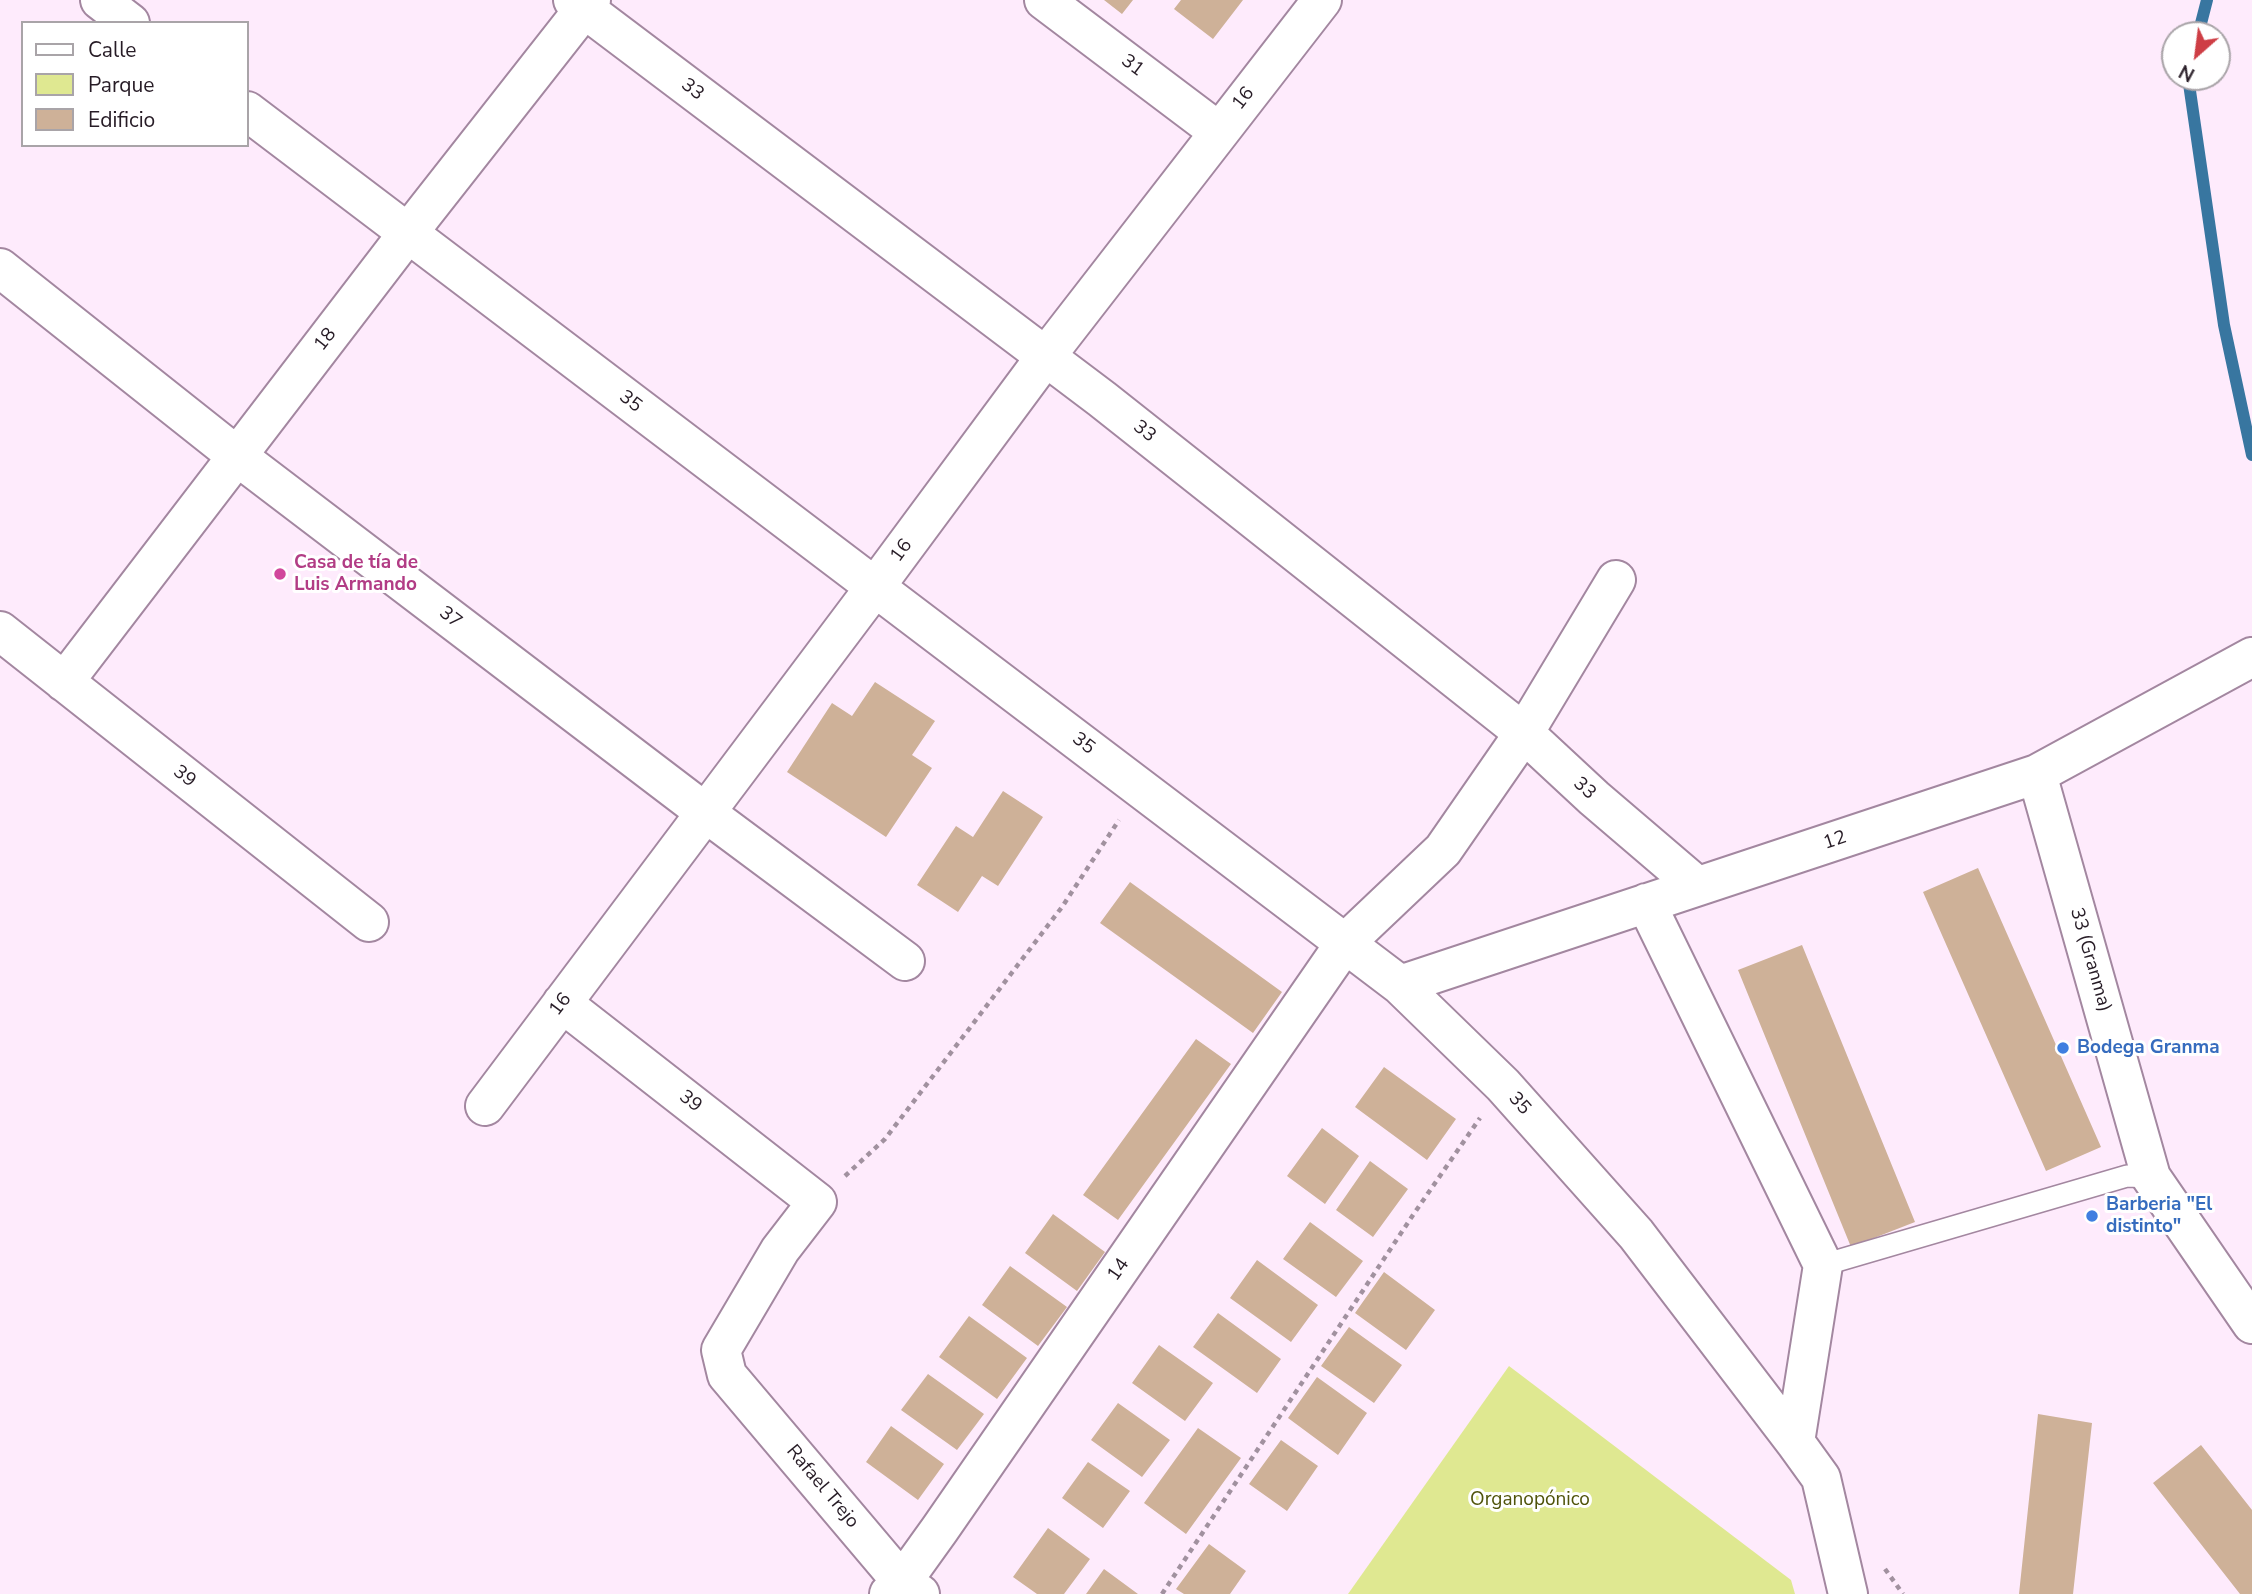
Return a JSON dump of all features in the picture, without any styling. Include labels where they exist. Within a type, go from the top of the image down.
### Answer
[{"type":"street","points":[[100,0],[127,21]]},
{"type":"street","name":"31","points":[[1044,0],[1219,131]]},
{"type":"street","name":"16","points":[[485,1106],[1046,356],[1322,0]]},
{"type":"street","name":"18","points":[[64,682],[582,3]]},
{"type":"street","name":"33","points":[[582,3],[1046,356],[1524,733],[1594,799],[1697,887]]},
{"type":"street","name":"35","points":[[248,112],[1400,985],[1503,1085],[1636,1234],[1795,1442],[1821,1478],[1849,1594]]},
{"type":"street","name":"37","points":[[0,268],[237,456],[905,961]]},
{"type":"street","name":"14","points":[[904,1590],[1345,943],[1443,850],[1524,733],[1616,580]]},
{"type":"street","name":"39","points":[[0,631],[369,922]]},
{"type":"street","name":"12","points":[[1400,985],[2037,774],[2252,657]]},
{"type":"street","name":"33 (Granma)","points":[[2037,774],[2151,1177],[2252,1324]]},
{"type":"street","points":[[1646,903],[1823,1265],[1795,1442]]},
{"type":"street","name":"39","points":[[562,1003],[817,1202]]},
{"type":"street","name":"Rafael Trejo","points":[[817,1202],[780,1251],[721,1350],[727,1375],[904,1590]]},
{"type":"lane","points":[[1823,1265],[2127,1176],[2151,1177]]},
{"type":"path","points":[[817,1202],[885,1139],[1062,907],[1140,787]]},
{"type":"path","points":[[1162,1594],[1405,1227],[1503,1085]]},
{"type":"green space","name":"Organopónico","points":[[1509,1366],[1791,1580],[1795,1594],[1348,1594]]},
{"type":"building","points":[[1104,0],[1133,0],[1122,14]]},
{"type":"building","points":[[1181,0],[1243,0],[1213,39],[1174,9]]},
{"type":"building","points":[[875,682],[935,721],[912,755],[932,768],[886,837],[787,772],[832,703],[852,716]]},
{"type":"building","points":[[1003,791],[1043,817],[998,886],[982,876],[958,912],[917,885],[956,826],[973,837]]},
{"type":"building","points":[[1978,868],[2101,1147],[2046,1171],[1923,892]]},
{"type":"building","points":[[1130,882],[1282,992],[1253,1033],[1100,923]]},
{"type":"building","points":[[1802,945],[1915,1222],[1851,1247],[1738,970]]},
{"type":"building","points":[[1196,1039],[1231,1064],[1118,1220],[1083,1195]]},
{"type":"building","points":[[1384,1067],[1456,1119],[1427,1160],[1355,1107]]},
{"type":"building","points":[[1322,1128],[1359,1156],[1325,1204],[1287,1176]]},
{"type":"building","points":[[1370,1161],[1408,1189],[1373,1237],[1336,1210]]},
{"type":"building","points":[[1053,1214],[1105,1252],[1077,1291],[1025,1253]]},
{"type":"building","points":[[1310,1222],[1363,1261],[1336,1297],[1283,1259]]},
{"type":"building","points":[[1257,1260],[1318,1305],[1291,1342],[1230,1298]]},
{"type":"building","points":[[1010,1266],[1067,1307],[1038,1346],[982,1305]]},
{"type":"building","points":[[1384,1272],[1435,1310],[1406,1350],[1355,1313]]},
{"type":"building","points":[[1218,1313],[1281,1359],[1257,1393],[1193,1347]]},
{"type":"building","points":[[969,1316],[1027,1358],[997,1399],[939,1357]]},
{"type":"building","points":[[1349,1327],[1402,1365],[1374,1403],[1321,1366]]},
{"type":"building","points":[[1159,1345],[1213,1383],[1185,1421],[1132,1383]]},
{"type":"building","points":[[928,1374],[984,1414],[957,1450],[901,1410]]},
{"type":"building","points":[[1317,1377],[1367,1413],[1338,1455],[1288,1418]]},
{"type":"building","points":[[1118,1403],[1170,1440],[1142,1477],[1091,1440]]},
{"type":"building","points":[[2038,1414],[2092,1423],[2073,1594],[2019,1594]]},
{"type":"building","points":[[891,1426],[944,1464],[918,1500],[866,1462]]},
{"type":"building","points":[[1198,1428],[1241,1458],[1186,1534],[1144,1503]]},
{"type":"building","points":[[1281,1440],[1318,1466],[1287,1511],[1249,1484]]},
{"type":"building","points":[[2201,1445],[2252,1510],[2252,1594],[2240,1594],[2153,1483]]},
{"type":"building","points":[[1088,1462],[1130,1491],[1103,1528],[1062,1498]]},
{"type":"building","points":[[1048,1528],[1090,1559],[1064,1594],[1037,1594],[1013,1577]]},
{"type":"building","points":[[1209,1544],[1246,1571],[1230,1594],[1184,1594],[1176,1589]]},
{"type":"building","points":[[1104,1569],[1138,1594],[1086,1594]]},
{"type":"waterway","points":[[2202,21],[2207,0]]},
{"type":"waterway","points":[[2190,91],[2224,325],[2252,455]]},
{"type":"place","name":"Casa de tía de Luis Armando","points":[[280,574]]},
{"type":"place","name":"Bodega Granma","points":[[2063,1048]]},
{"type":"place","name":"Barberia \"El distinto\"","points":[[2092,1216]]}]
